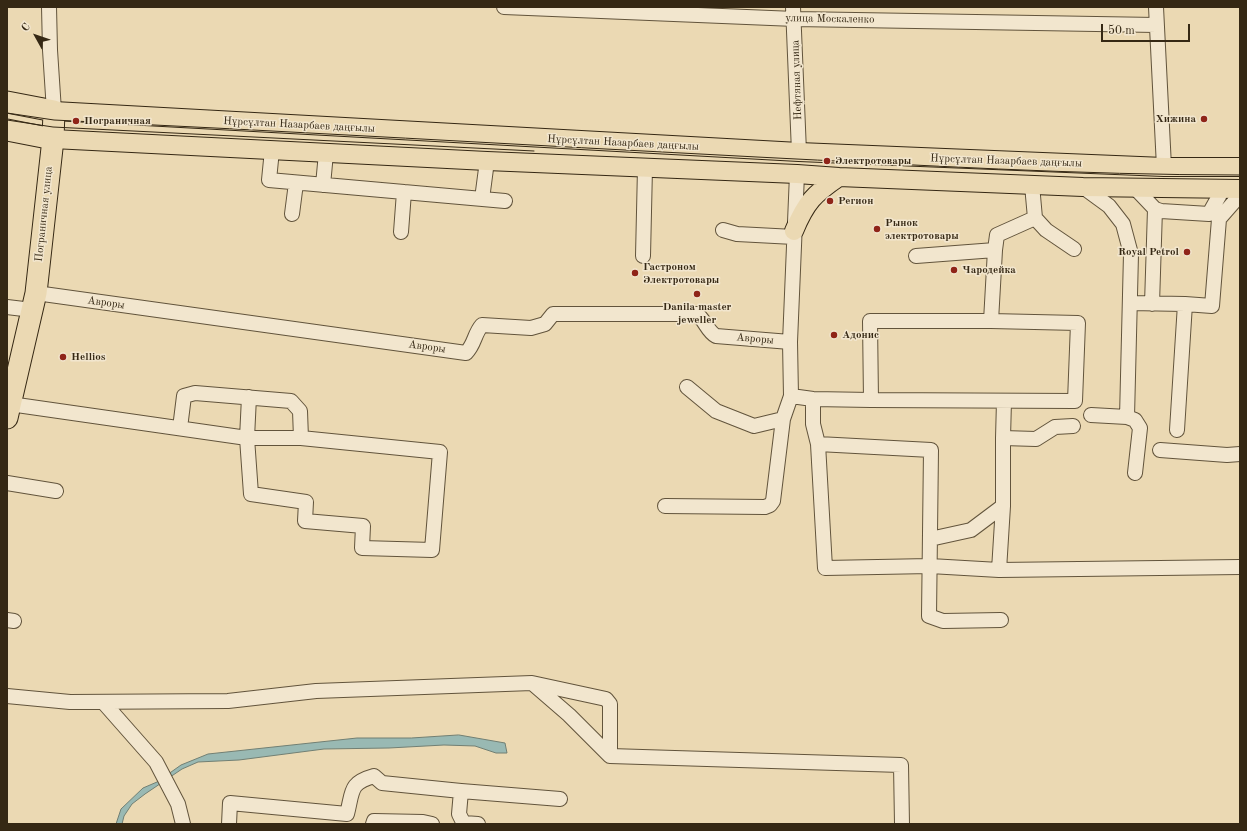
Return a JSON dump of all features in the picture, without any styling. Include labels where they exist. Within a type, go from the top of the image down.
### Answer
[{"type":"highway","name":"Нұрсұлтан Назарбаев даңғылы","points":[[7,102],[54,111]]},
{"type":"highway","name":"Пограничная улица","points":[[8,411],[34,301],[53,139],[54,111]]},
{"type":"highway","name":"Нұрсұлтан Назарбаев даңғылы","points":[[7,130],[53,139]]},
{"type":"main road","name":"Нұрсұлтан Назарбаев даңғылы","points":[[54,111],[799,152],[1164,167],[1240,167]]},
{"type":"main road","name":"Нұрсұлтан Назарбаев даңғылы","points":[[53,139],[839,177],[1083,187],[1231,189]]},
{"type":"main road","points":[[797,174],[799,152]]},
{"type":"main road","points":[[794,234],[802,213],[811,199],[839,177]]},
{"type":"street","name":"Пограничная улица","points":[[49,7],[54,111]]},
{"type":"street","name":"улица Москаленко","points":[[504,7],[794,13],[1156,25]]},
{"type":"street","points":[[1156,7],[1164,167]]},
{"type":"street","name":"Нефтяная улица","points":[[794,13],[799,152]]},
{"type":"street","points":[[272,150],[269,180],[505,201]]},
{"type":"street","points":[[323,185],[326,153]]},
{"type":"street","points":[[482,199],[487,161]]},
{"type":"street","points":[[643,256],[645,168]]},
{"type":"street","points":[[665,506],[765,507],[770,505],[773,501],[783,419],[791,396],[790,342],[797,174]]},
{"type":"street","points":[[292,214],[296,183]]},
{"type":"street","points":[[1032,185],[1035,218],[1046,230],[1074,249]]},
{"type":"street","points":[[1083,187],[1109,206],[1123,224],[1131,254],[1127,417]]},
{"type":"street","points":[[1135,188],[1155,209],[1214,217],[1240,195]]},
{"type":"street","points":[[1130,303],[1212,306],[1214,217],[1231,189]]},
{"type":"street","points":[[401,232],[404,192]]},
{"type":"street","points":[[1152,304],[1155,209]]},
{"type":"street","points":[[991,321],[997,234],[1035,218]]},
{"type":"street","points":[[723,230],[737,234],[794,234]]},
{"type":"street","points":[[916,256],[995,250]]},
{"type":"street","name":"Авроры","points":[[7,306],[34,301],[466,352],[472,347],[476,333],[482,325],[531,328],[545,324],[553,314],[697,314],[702,318],[709,332],[716,336],[790,342]]},
{"type":"street","points":[[1177,430],[1186,304]]},
{"type":"street","points":[[791,396],[813,399],[871,400],[1075,401],[1078,323],[870,321],[871,400]]},
{"type":"street","points":[[687,387],[716,411],[754,426],[783,419]]},
{"type":"street","points":[[180,428],[184,396],[195,393],[249,397],[291,401],[300,411],[301,438]]},
{"type":"street","points":[[8,411],[180,428],[247,438],[301,438],[440,452],[432,550],[362,548],[363,526],[305,521],[306,502],[251,494],[247,438],[249,397]]},
{"type":"street","points":[[813,399],[813,424],[818,444],[825,568],[930,566],[999,570],[1240,567]]},
{"type":"street","points":[[999,570],[1003,506],[1004,401]]},
{"type":"street","points":[[1091,415],[1127,417],[1135,420],[1140,428],[1134,473]]},
{"type":"street","points":[[1003,438],[1036,439],[1055,427],[1073,426]]},
{"type":"street","points":[[818,444],[931,450],[930,616],[943,621],[1001,620]]},
{"type":"street","points":[[1160,450],[1227,455],[1240,454]]},
{"type":"street","points":[[7,483],[56,491]]},
{"type":"street","points":[[930,539],[971,530],[1003,506]]},
{"type":"street","points":[[532,683],[569,715],[610,756],[901,765],[902,824]]},
{"type":"street","points":[[7,696],[70,702],[228,701],[316,691],[532,683],[606,699],[610,704],[610,756]]},
{"type":"street","points":[[104,702],[156,762],[178,804],[183,824]]},
{"type":"street","points":[[229,824],[230,803],[347,814],[354,786],[362,779],[374,776],[382,783],[560,800]]},
{"type":"street","points":[[461,791],[459,814],[464,823],[478,824]]},
{"type":"street","points":[[373,824],[374,821],[423,822],[432,824]]},
{"type":"water","points":[[459,735],[505,743],[507,753],[496,753],[475,746],[444,745],[324,749],[239,760],[198,762],[182,769],[145,794],[132,804],[124,816],[122,824],[116,824],[121,809],[143,788],[157,782],[181,765],[208,754],[357,738],[411,738]]},
{"type":"tram line","points":[[7,113],[54,120],[878,163],[998,169],[1180,175],[1240,175]]},
{"type":"tram line","points":[[7,120],[53,127],[534,151]]},
{"type":"place","name":"Хижина","points":[[1204,119]]},
{"type":"place","name":"Пограничная","points":[[76,121]]},
{"type":"place","name":"Электротовары","points":[[827,161]]},
{"type":"place","name":"Регион","points":[[830,201]]},
{"type":"place","name":"Рынок электротовары","points":[[877,229]]},
{"type":"place","name":"Royal Petrol","points":[[1187,252]]},
{"type":"place","name":"Чародейка","points":[[954,270]]},
{"type":"place","name":"Гастроном Электротовары","points":[[635,273]]},
{"type":"place","name":"Danila master jeweller","points":[[697,294]]},
{"type":"place","name":"Адонис","points":[[834,335]]},
{"type":"place","name":"Hellios","points":[[63,357]]}]
